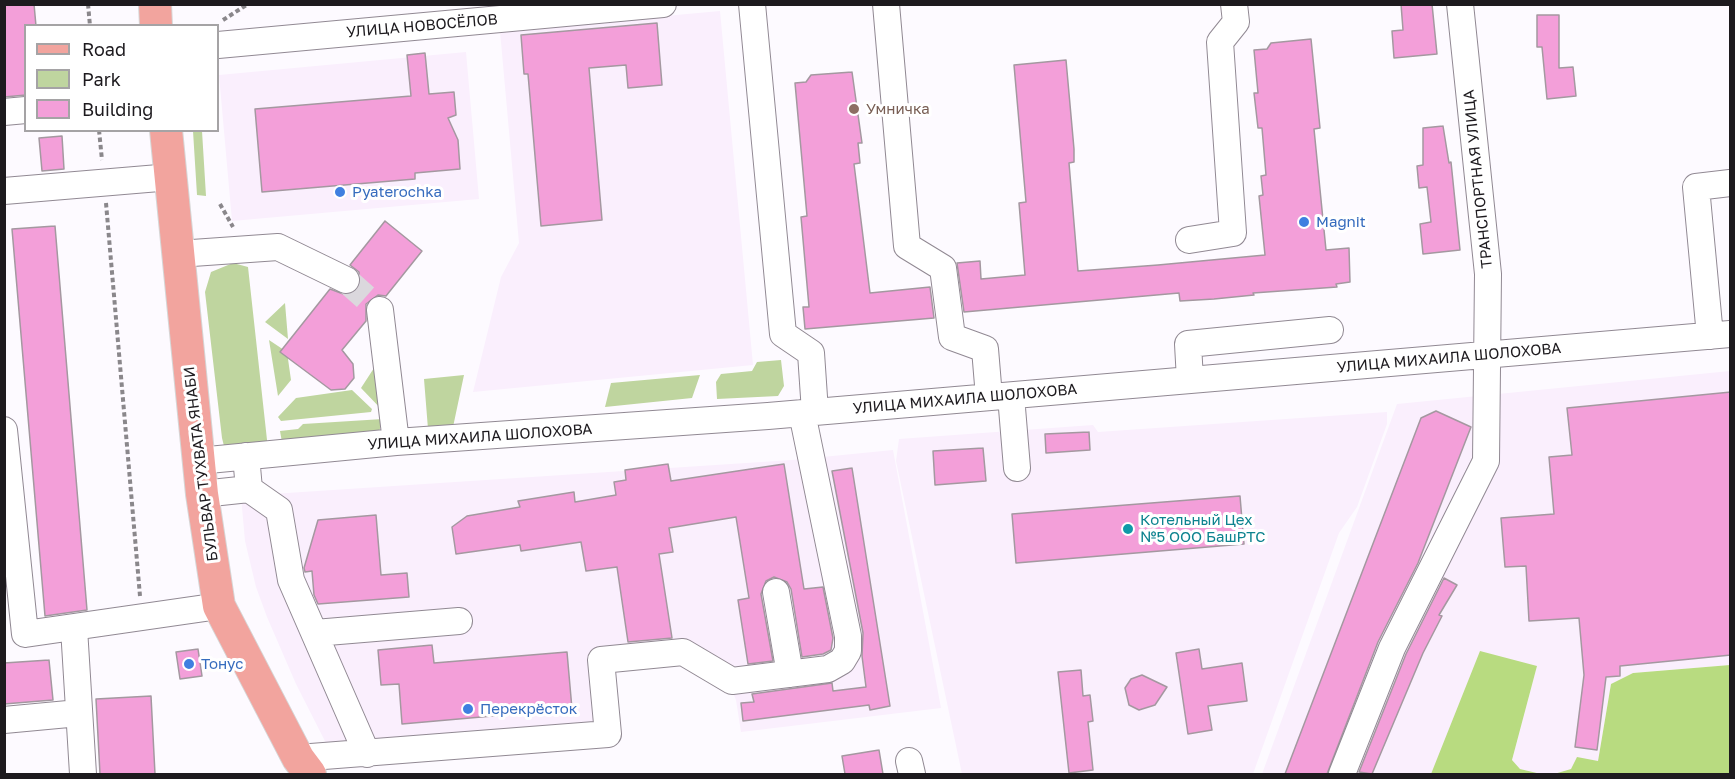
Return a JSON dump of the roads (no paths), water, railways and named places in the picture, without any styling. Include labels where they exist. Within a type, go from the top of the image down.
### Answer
[{"type":"main road","points":[[155,4],[156,24]]},
{"type":"main road","name":"БУЛЬВАР ТУХВАТА ЯНАБИ","points":[[166,132],[198,461],[219,606],[304,766]]},
{"type":"street","name":"УЛИЦА НОВОСЁЛОВ","points":[[219,45],[663,4]]},
{"type":"street","points":[[304,766],[367,753],[608,734],[601,660],[683,652],[732,681],[828,669],[842,661],[848,651],[848,636],[809,412],[811,353],[783,334],[752,4]]},
{"type":"street","points":[[886,4],[907,246],[943,268],[952,337],[985,349],[1000,396],[1017,468]]},
{"type":"street","points":[[1189,240],[1233,233],[1221,42],[1236,22],[1234,4]]},
{"type":"street","name":"ТРАНСПОРТНАЯ УЛИЦА","points":[[1342,774],[1392,648],[1486,461],[1485,355],[1488,274],[1460,4]]},
{"type":"street","points":[[4,112],[24,110]]},
{"type":"street","points":[[4,191],[171,177]]},
{"type":"street","points":[[1720,335],[1696,187],[1731,183]]},
{"type":"street","points":[[178,254],[278,247],[346,280]]},
{"type":"street","points":[[380,310],[396,442]]},
{"type":"street","points":[[1190,380],[1188,344],[1330,330]]},
{"type":"street","name":"УЛИЦА МИХАИЛА ШОЛОХОВА","points":[[198,461],[396,442],[809,412],[1720,335]]},
{"type":"street","points":[[4,430],[15,635],[219,606]]},
{"type":"street","points":[[246,456],[249,489]]},
{"type":"street","points":[[202,494],[249,489],[279,510],[291,580],[367,753]]},
{"type":"street","points":[[776,592],[790,674]]},
{"type":"street","points":[[315,633],[459,621]]},
{"type":"street","points":[[74,628],[83,774]]},
{"type":"street","points":[[4,720],[79,713]]},
{"type":"tunnel","points":[[346,280],[380,310]]},
{"type":"place","name":"Умничка","points":[[854,109]]},
{"type":"place","name":"Pyaterochka","points":[[340,192]]},
{"type":"place","name":"Magnit","points":[[1304,222]]},
{"type":"place","name":"Котельный Цех №5 ООО БашРТС","points":[[1128,529]]},
{"type":"place","name":"Тонус","points":[[189,664]]},
{"type":"place","name":"Перекрёсток","points":[[468,709]]}]
